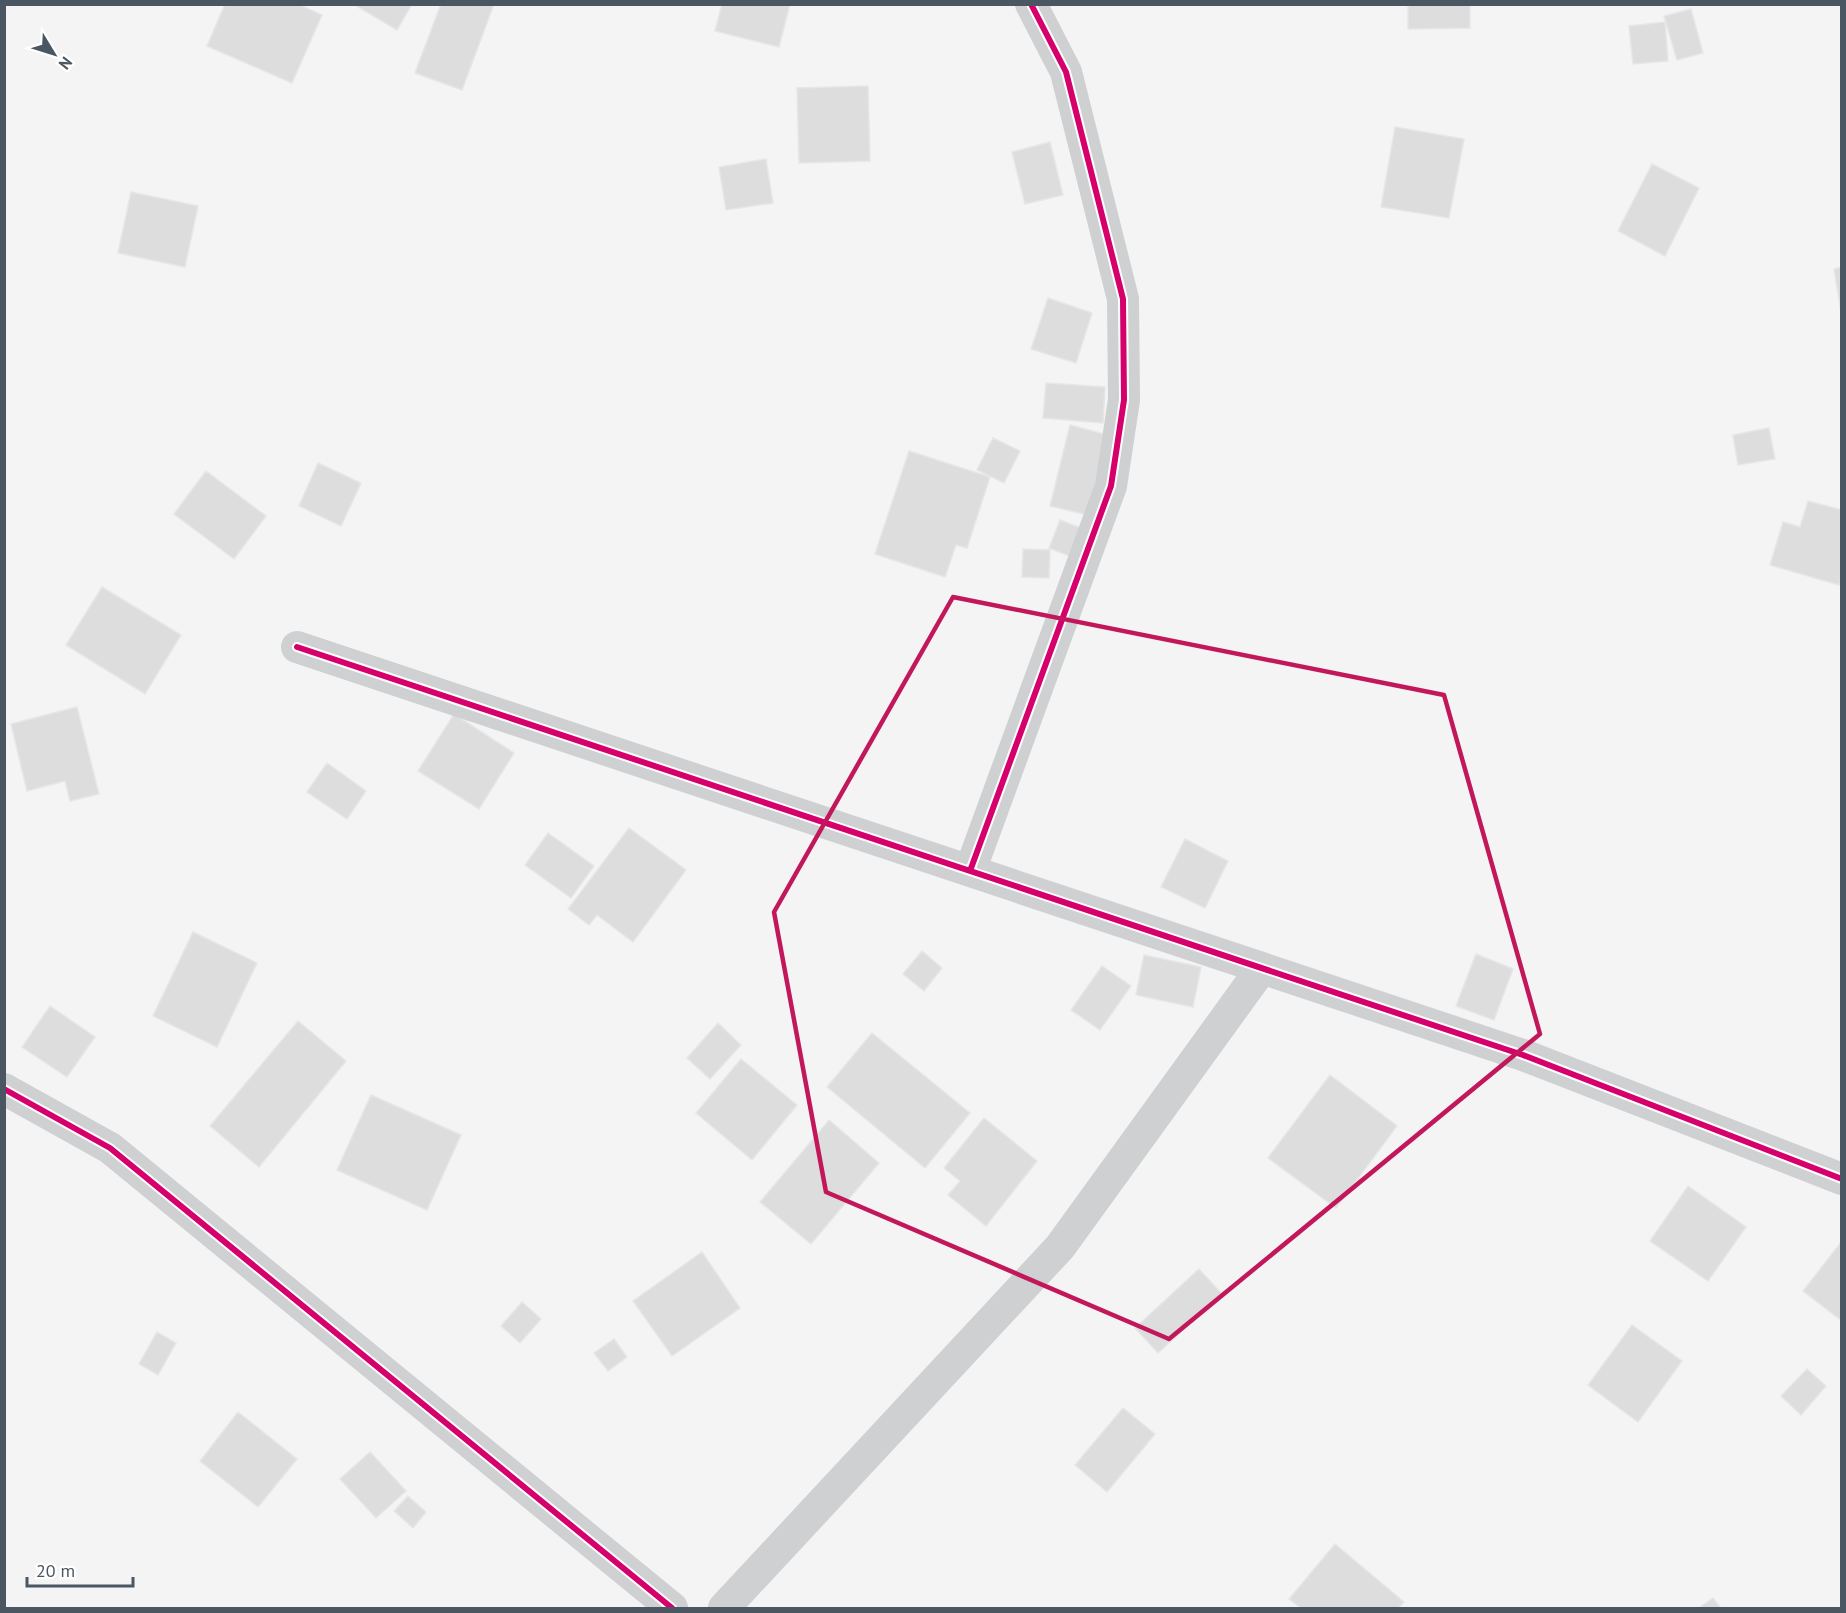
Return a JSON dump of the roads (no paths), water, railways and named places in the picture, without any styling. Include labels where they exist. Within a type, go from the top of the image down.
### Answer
[{"type":"street","points":[[970,871],[1111,486],[1124,400],[1123,299],[1066,72],[1031,4]]},
{"type":"street","points":[[297,647],[1522,1055],[1842,1179]]},
{"type":"street","points":[[724,1608],[1060,1247],[1262,968]]},
{"type":"street","points":[[4,1089],[110,1148],[672,1608]]}]
